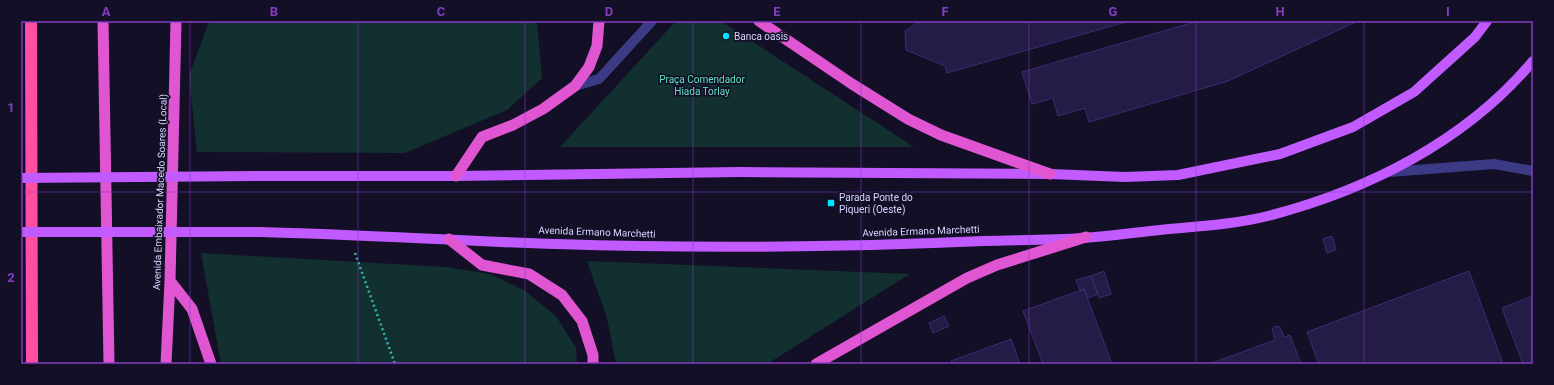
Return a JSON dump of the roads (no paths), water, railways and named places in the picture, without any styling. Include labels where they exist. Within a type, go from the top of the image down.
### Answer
[{"type":"highway","points":[[31,21],[32,364]]},
{"type":"highway","points":[[103,21],[109,282],[109,364]]},
{"type":"highway","name":"Avenida Embaixador Macedo Soares (Local)","points":[[166,364],[170,281],[176,21]]},
{"type":"highway","points":[[176,37],[183,21]]},
{"type":"highway","points":[[456,176],[482,137],[519,122],[543,109],[575,86],[588,67],[597,46],[599,21]]},
{"type":"highway","points":[[759,21],[852,84],[908,118],[941,135],[1050,174]]},
{"type":"highway","points":[[816,364],[967,278],[998,265],[1086,238]]},
{"type":"highway","points":[[449,240],[482,265],[529,274],[562,295],[582,321],[593,355],[593,364]]},
{"type":"highway","points":[[170,281],[192,309],[211,364]]},
{"type":"main road","points":[[21,178],[456,176],[741,172],[1050,174],[1125,177],[1178,175],[1229,166],[1280,154],[1353,127],[1414,92],[1475,37],[1487,21]]},
{"type":"main road","name":"Avenida Ermano Marchetti","points":[[21,232],[260,232],[348,234],[449,240],[654,246],[899,244],[1086,238],[1216,224],[1266,217],[1326,198],[1389,172],[1429,150],[1476,119],[1520,76],[1533,61]]},
{"type":"street","points":[[575,86],[599,79],[652,21]]},
{"type":"street","points":[[1389,172],[1494,164],[1533,172]]},
{"type":"place","name":"Banca oasis","points":[[726,36]]},
{"type":"place","name":"Parada Ponte do Piqueri (Oeste)","points":[[831,203]]},
{"type":"park label","name":"Praça Comendador Hiada Torlay","points":[[702,84]]}]
